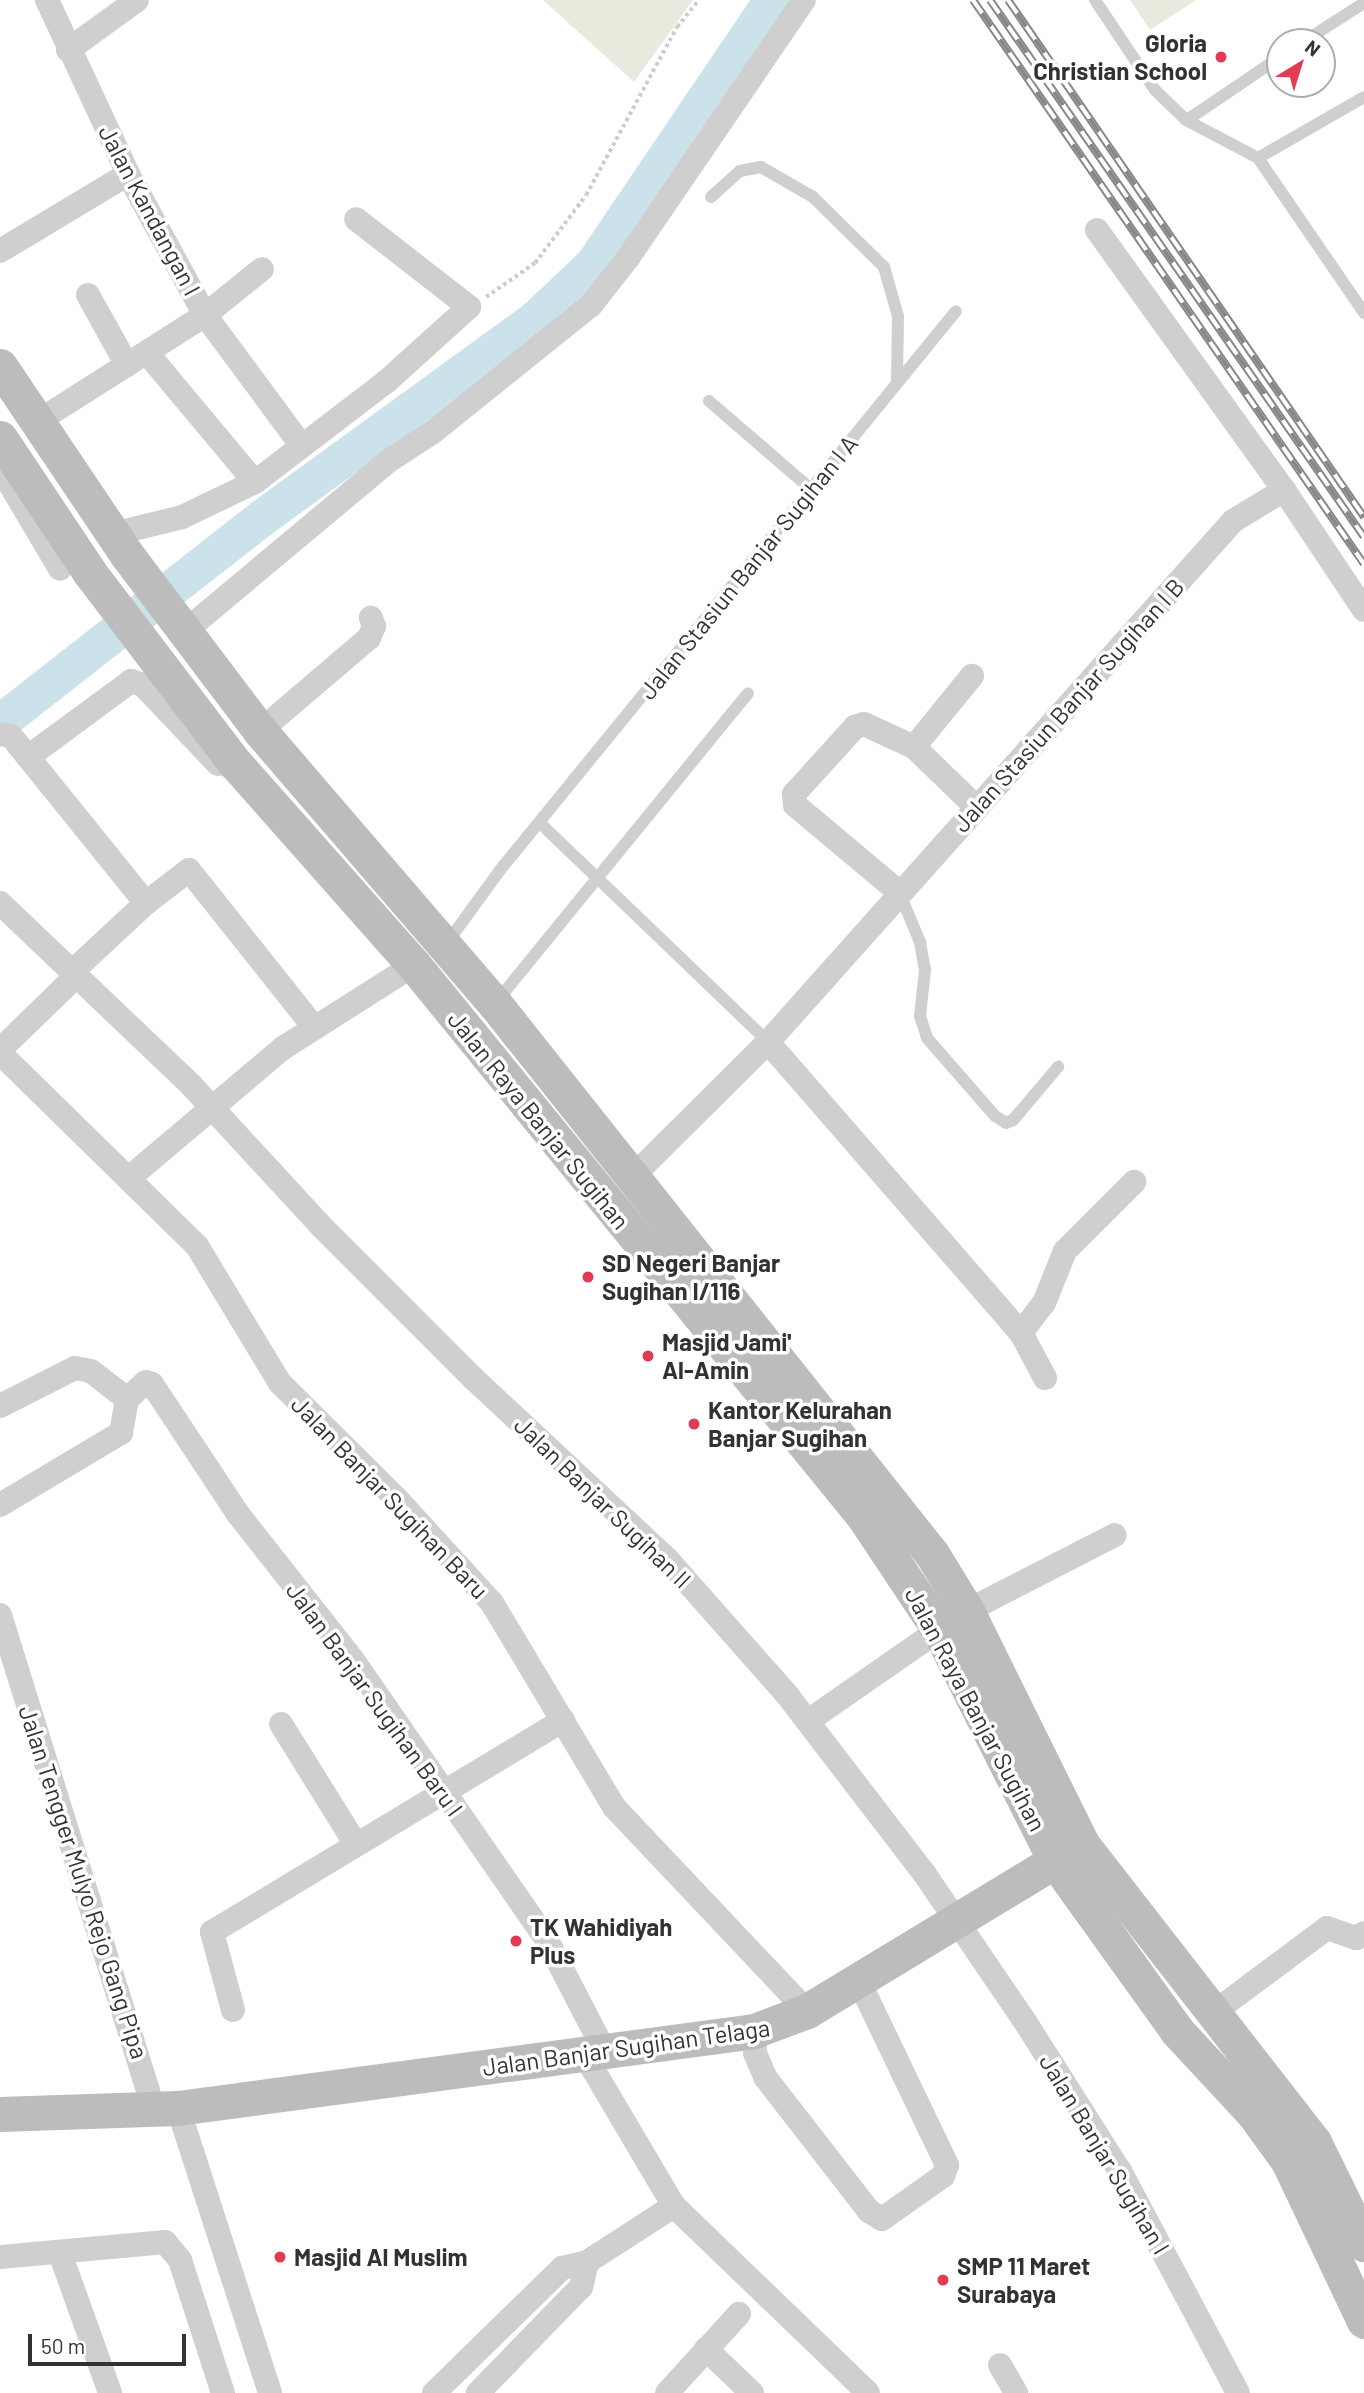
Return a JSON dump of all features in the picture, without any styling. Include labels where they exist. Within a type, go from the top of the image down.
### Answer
[{"type":"main road","name":"Jalan Raya Banjar Sugihan","points":[[0,366],[120,545],[260,731],[495,1004],[798,1387],[885,1491],[953,1621],[1082,1844],[1314,2142],[1362,2234]]},
{"type":"main road","name":"Jalan Raya Banjar Sugihan","points":[[1,448],[75,571],[141,640],[235,763],[414,965],[772,1410],[953,1621],[1055,1861],[1177,2031],[1254,2114],[1288,2161],[1364,2321]]},
{"type":"main road","points":[[772,1410],[798,1387]]},
{"type":"main road","name":"Jalan Banjar Sugihan Telaga","points":[[0,2114],[166,2109],[754,2031],[807,2011],[958,1924],[1055,1861]]},
{"type":"street","name":"Jalan Kandangan I","points":[[37,422],[205,315],[128,174],[47,0]]},
{"type":"street","points":[[68,50],[137,0]]},
{"type":"street","points":[[177,622],[390,460],[433,432],[591,305],[628,258],[804,0]]},
{"type":"street","points":[[0,251],[128,174]]},
{"type":"street","points":[[120,545],[255,482],[386,382],[469,307],[356,219]]},
{"type":"street","points":[[1097,230],[1284,490],[1364,610]]},
{"type":"street","points":[[261,269],[205,315],[302,446]]},
{"type":"street","points":[[88,295],[137,359],[255,482]]},
{"type":"street","name":"Jalan Stasiun Banjar Sugihan I B","points":[[632,1177],[768,1042],[975,806],[1233,522],[1284,490]]},
{"type":"street","points":[[260,731],[369,638],[374,626],[371,618]]},
{"type":"street","points":[[914,747],[972,676]]},
{"type":"street","points":[[28,757],[131,681],[143,685],[219,765],[227,768],[235,763]]},
{"type":"street","points":[[900,893],[792,799],[859,724],[914,747],[975,806]]},
{"type":"street","points":[[0,734],[11,736],[146,903]]},
{"type":"street","points":[[0,1051],[146,903],[184,871],[193,872],[314,1027]]},
{"type":"street","name":"Jalan Banjar Sugihan II","points":[[0,903],[214,1110],[320,1225],[474,1379],[667,1559],[808,1721],[958,1924]]},
{"type":"street","points":[[129,1178],[214,1110],[283,1048],[414,965]]},
{"type":"street","points":[[768,1042],[1021,1333],[1045,1378]]},
{"type":"street","name":"Jalan Banjar Sugihan Baru","points":[[0,1051],[197,1246],[280,1383],[397,1499],[492,1603],[614,1807],[807,2011]]},
{"type":"street","points":[[1021,1333],[1044,1303],[1065,1251],[1133,1182]]},
{"type":"street","points":[[0,1406],[75,1368],[91,1371],[127,1399],[121,1433],[0,1505]]},
{"type":"street","name":"Jalan Banjar Sugihan Baru I","points":[[127,1399],[145,1382],[152,1384],[238,1514],[353,1660],[548,1942],[594,2052],[674,2206],[868,2393]]},
{"type":"street","points":[[808,1721],[953,1621],[1115,1535]]},
{"type":"street","name":"Jalan Tengger Mulyo Rejo Gang Pipa","points":[[0,1615],[166,2109],[270,2393]]},
{"type":"street","points":[[233,2010],[211,1936],[220,1925],[563,1720]]},
{"type":"street","points":[[281,1724],[355,1843]]},
{"type":"street","name":"Jalan Banjar Sugihan I","points":[[958,1924],[1120,2171],[1238,2393]]},
{"type":"street","points":[[1213,2013],[1327,1928],[1356,1938],[1364,1933]]},
{"type":"street","points":[[754,2031],[755,2053],[765,2077],[869,2211],[882,2219],[943,2176],[947,2165],[859,1981]]},
{"type":"street","points":[[434,2393],[562,2268],[587,2262],[674,2206]]},
{"type":"street","points":[[0,2257],[165,2242],[180,2260],[223,2393]]},
{"type":"street","points":[[60,2253],[110,2393]]},
{"type":"street","points":[[478,2393],[581,2287],[587,2262]]},
{"type":"street","points":[[667,2393],[739,2314]]},
{"type":"street","points":[[706,2350],[752,2393]]},
{"type":"street","points":[[1000,2365],[1016,2393]]},
{"type":"street","points":[[451,2375],[470,2393]]},
{"type":"lane","points":[[1095,0],[1155,90],[1187,120],[1258,158],[1364,313]]},
{"type":"lane","points":[[1325,28],[1364,3]]},
{"type":"lane","points":[[1187,120],[1266,66]]},
{"type":"lane","points":[[1258,158],[1364,97]]},
{"type":"lane","points":[[710,197],[740,172],[761,167],[813,197],[884,267],[898,316],[897,383]]},
{"type":"lane","name":"Jalan Stasiun Banjar Sugihan I A","points":[[446,945],[956,311]]},
{"type":"lane","points":[[709,401],[811,489]]},
{"type":"lane","points":[[495,1004],[748,693]]},
{"type":"lane","points":[[541,824],[768,1042]]},
{"type":"lane","points":[[900,893],[920,942],[925,970],[920,1016],[927,1038],[995,1116],[1006,1123],[1013,1120],[1058,1067]]},
{"type":"path","points":[[469,307],[535,263],[586,195],[664,50],[699,0]]},
{"type":"shaded area","points":[[543,0],[693,0],[634,82]]},
{"type":"shaded area","points":[[1130,0],[1196,0],[1150,30]]},
{"type":"waterway","points":[[0,722],[261,518],[534,320],[593,264],[772,0]]},
{"type":"railway","points":[[973,0],[1364,564]]},
{"type":"railway","points":[[990,0],[1364,537]]},
{"type":"railway","points":[[1008,0],[1364,517]]},
{"type":"place","name":"Gloria Christian School","points":[[1221,57]]},
{"type":"place","name":"SD Negeri Banjar Sugihan I/116","points":[[588,1277]]},
{"type":"place","name":"Masjid Jami' Al-Amin","points":[[648,1356]]},
{"type":"place","name":"Kantor Kelurahan Banjar Sugihan","points":[[694,1424]]},
{"type":"place","name":"TK Wahidiyah Plus","points":[[516,1941]]},
{"type":"place","name":"Masjid Al Muslim","points":[[280,2257]]},
{"type":"place","name":"SMP 11 Maret Surabaya","points":[[943,2280]]}]
